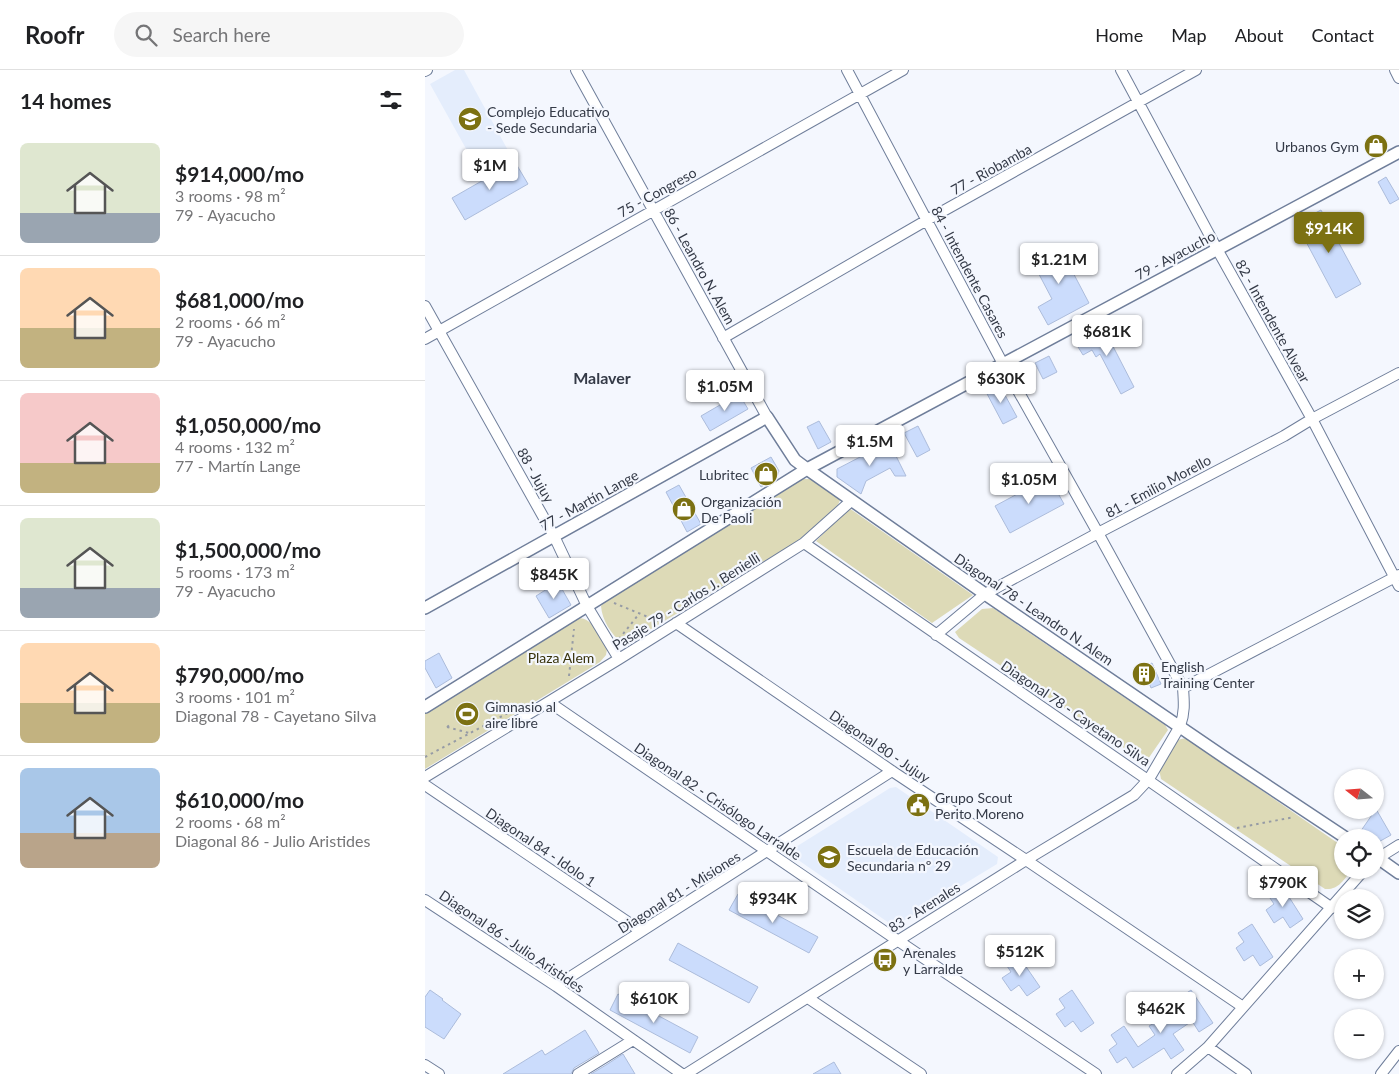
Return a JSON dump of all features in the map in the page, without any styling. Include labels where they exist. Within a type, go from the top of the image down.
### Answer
[{"type":"street","name":"86 - Leandro N. Alem","points":[[576,70],[767,417],[795,460],[807,469]]},
{"type":"street","name":"84 - Intendente Casares","points":[[847,70],[1003,364],[1183,688],[1185,706],[1180,726]]},
{"type":"street","name":"75 - Congreso","points":[[425,339],[903,70]]},
{"type":"street","name":"82 - Intendente Alvear","points":[[1121,70],[1398,580]]},
{"type":"street","name":"77 - Riobamba","points":[[723,338],[927,220],[1196,70]]},
{"type":"street","points":[[1395,70],[1399,78]]},
{"type":"street","name":"79 - Ayacucho","points":[[425,707],[807,469],[1399,152]]},
{"type":"street","name":"88 - Jujuy","points":[[425,306],[554,536],[587,606],[619,660]]},
{"type":"street","name":"81 - Emilio Morello","points":[[936,635],[985,594],[1399,373]]},
{"type":"street","name":"77 - Martín Lange","points":[[425,608],[767,417]]},
{"type":"street","name":"Diagonal 78 - Leandro N. Alem","points":[[807,469],[985,594],[1334,831]]},
{"type":"street","name":"Pasaje 79 - Carlos J. Benielli","points":[[425,777],[619,660],[805,542],[851,500]]},
{"type":"street","name":"Diagonal 78 - Cayetano Silva","points":[[805,542],[936,635],[1149,779],[1332,908]]},
{"type":"street","points":[[1183,688],[1398,580]]},
{"type":"street","name":"Diagonal 80 - Jujuy","points":[[676,623],[1243,1007]]},
{"type":"street","name":"Diagonal 82 - Crisólogo Larralde","points":[[549,702],[1096,1074]]},
{"type":"street","name":"83 - Arenales","points":[[686,1074],[897,940],[1134,795],[1149,779],[1180,726]]},
{"type":"street","name":"Diagonal 81 - Misiones","points":[[556,986],[892,771]]},
{"type":"street","name":"Diagonal 84 - Idolo 1","points":[[425,785],[641,932]]},
{"type":"street","points":[[1384,853],[1399,845]]},
{"type":"street","points":[[1384,863],[1399,873]]},
{"type":"street","points":[[1177,1074],[1208,1047],[1356,879]]},
{"type":"street","name":"Diagonal 86 - Julio Aristides","points":[[425,900],[556,986],[682,1074]]},
{"type":"street","points":[[808,998],[921,1074]]},
{"type":"street","points":[[578,1074],[633,1040]]},
{"type":"street","points":[[1208,1047],[1246,1074]]},
{"type":"street","points":[[1381,1074],[1399,1051]]},
{"type":"street","points":[[425,1065],[439,1074]]},
{"type":"path","points":[[600,598],[661,622],[666,629]]},
{"type":"path","points":[[569,678],[575,614]]},
{"type":"path","points":[[612,647],[639,614]]},
{"type":"path","points":[[425,757],[469,733],[447,727],[452,723]]},
{"type":"path","points":[[1222,831],[1309,814]]},
{"type":"shaded area","name":"Complejo Educativo - Sede Secundaria","points":[[455,70],[464,70],[510,154],[479,172],[430,84]]},
{"type":"shaded area","points":[[896,787],[998,857],[997,864],[897,925],[892,925],[791,855],[791,850],[890,788]]},
{"type":"green space","name":"Plaza Alem","points":[[803,479],[810,479],[840,500],[838,505],[811,530],[796,542],[631,641],[622,643],[614,635],[603,616],[601,606],[604,602]]},
{"type":"green space","points":[[849,508],[973,595],[932,623],[816,541]]},
{"type":"green space","points":[[993,608],[1165,725],[1168,730],[1148,759],[1142,760],[959,638],[955,632],[982,609]]},
{"type":"green space","name":"Plaza Alem","points":[[578,618],[588,621],[592,625],[607,649],[606,655],[600,662],[425,769],[425,712]]},
{"type":"green space","points":[[1186,738],[1334,840],[1334,879],[1345,879],[1343,881],[1334,888],[1325,889],[1161,779],[1159,769],[1177,740]]},
{"type":"building","name":"Urbanos Gym","points":[[1380,137],[1386,148],[1372,156],[1366,145]]},
{"type":"building","points":[[515,162],[528,184],[465,220],[452,198]]},
{"type":"building","points":[[1386,177],[1399,199],[1390,204],[1378,182]]},
{"type":"building","points":[[1321,210],[1361,284],[1336,298],[1296,223]]},
{"type":"building","points":[[1058,244],[1089,303],[1048,325],[1038,307],[1052,299],[1031,259]]},
{"type":"building","points":[[1103,327],[1134,387],[1121,394],[1100,354],[1096,357],[1092,350],[1083,355],[1075,342]]},
{"type":"building","points":[[1049,356],[1057,372],[1043,379],[1035,363]]},
{"type":"building","points":[[995,384],[1000,386],[1017,417],[1003,424],[985,390]]},
{"type":"building","points":[[739,394],[748,409],[710,431],[701,416]]},
{"type":"building","points":[[819,421],[831,442],[818,449],[807,427]]},
{"type":"building","points":[[918,426],[930,450],[917,457],[904,433]]},
{"type":"building","points":[[889,442],[906,476],[895,476],[890,468],[866,481],[861,494],[837,477],[837,469]]},
{"type":"building","name":"Lubritec","points":[[771,457],[779,471],[777,477],[761,487],[751,468]]},
{"type":"building","points":[[1049,477],[1064,504],[1010,533],[995,506]]},
{"type":"building","points":[[679,485],[701,524],[687,532],[666,492]]},
{"type":"building","points":[[558,582],[571,605],[549,618],[536,596]]},
{"type":"building","points":[[439,653],[452,678],[436,688],[425,668],[425,661]]},
{"type":"building","name":"English Training Center","points":[[1152,663],[1161,684],[1151,688],[1148,680],[1142,683],[1137,670]]},
{"type":"building","points":[[1369,819],[1382,819],[1391,835],[1384,839],[1384,829],[1362,829]]},
{"type":"building","points":[[1282,886],[1303,919],[1290,928],[1283,917],[1274,923],[1266,910],[1274,904],[1268,895]]},
{"type":"building","points":[[738,894],[818,937],[809,953],[729,910]]},
{"type":"building","points":[[1252,924],[1273,957],[1260,966],[1253,955],[1244,961],[1236,948],[1244,942],[1238,933]]},
{"type":"building","points":[[678,943],[758,987],[749,1003],[669,960]]},
{"type":"building","points":[[1018,955],[1040,987],[1027,996],[1019,985],[1011,991],[1002,978],[1011,972],[1005,963]]},
{"type":"building","points":[[430,990],[461,1014],[444,1039],[425,1027],[425,997]]},
{"type":"building","points":[[1072,990],[1094,1023],[1081,1032],[1073,1021],[1065,1027],[1056,1014],[1065,1008],[1059,999]]},
{"type":"building","points":[[1191,990],[1213,1023],[1199,1032],[1192,1021],[1173,1034],[1184,1050],[1171,1059],[1164,1048],[1133,1068],[1126,1057],[1117,1063],[1109,1050],[1117,1044],[1111,1035],[1124,1026],[1138,1047],[1155,1035],[1149,1026],[1163,1018],[1165,1021],[1184,1008],[1178,999]]},
{"type":"building","points":[[618,994],[698,1037],[690,1053],[610,1010]]},
{"type":"building","points":[[585,1030],[599,1053],[574,1068],[571,1074],[503,1074],[542,1050],[545,1055]]},
{"type":"building","points":[[623,1054],[635,1074],[591,1074],[606,1065]]},
{"type":"building","points":[[834,1062],[841,1074],[813,1074]]},
{"type":"place","name":"Complejo Educativo - Sede Secundaria","points":[[470,119]]},
{"type":"place","name":"Urbanos Gym","points":[[1376,146]]},
{"type":"place","name":"Lubritec","points":[[766,474]]},
{"type":"place","name":"Organización De Paoli","points":[[684,509]]},
{"type":"place","name":"English Training Center","points":[[1144,674]]},
{"type":"place","name":"Gimnasio al aire libre","points":[[467,714]]},
{"type":"place","name":"Grupo Scout Perito Moreno","points":[[918,805]]},
{"type":"place","name":"Escuela de Educación Secundaria nº 29","points":[[829,857]]},
{"type":"place","name":"Arenales y Larralde","points":[[885,960]]},
{"type":"district","name":"Malaver","points":[[602,377]]}]
